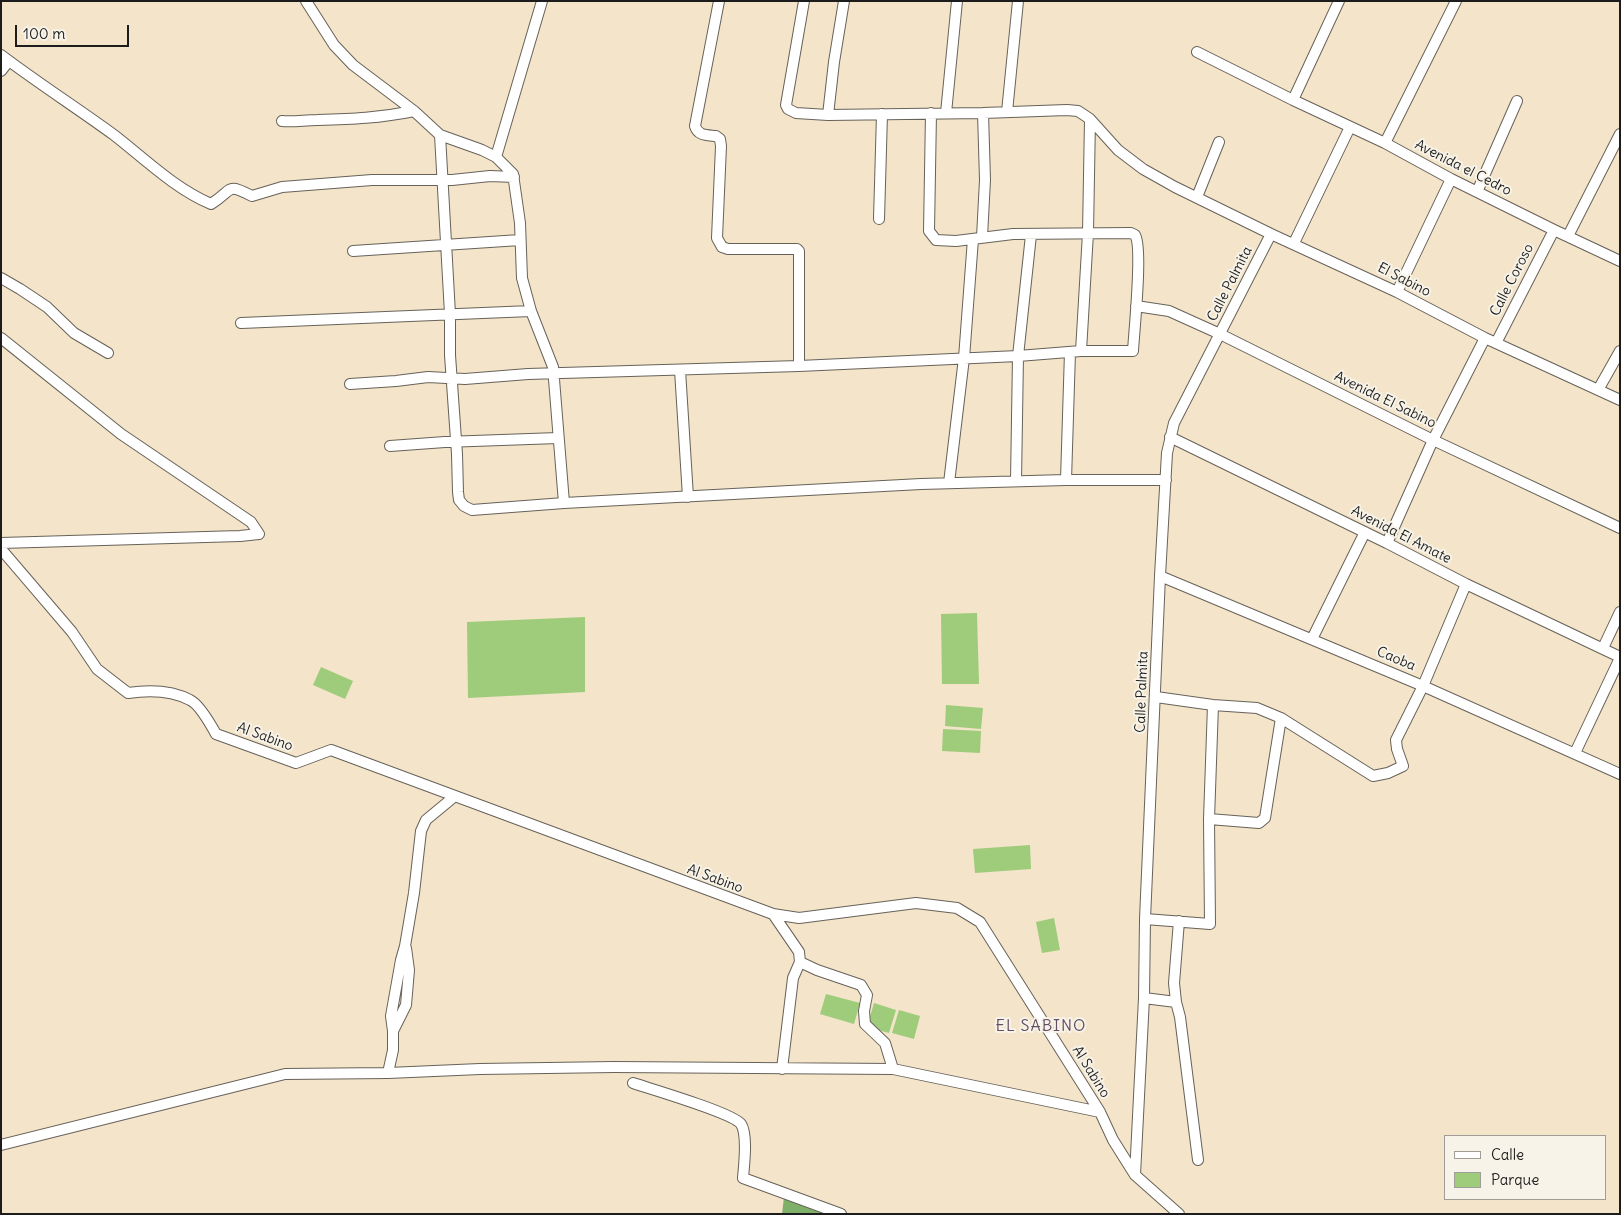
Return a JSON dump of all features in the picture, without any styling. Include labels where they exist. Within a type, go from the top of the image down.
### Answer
[{"type":"street","points":[[306,1],[334,45],[353,65],[414,111],[440,135],[496,157],[511,171],[514,177],[520,223],[522,278],[531,311],[553,367],[564,503]]},
{"type":"street","points":[[496,157],[542,1]]},
{"type":"street","points":[[720,1],[695,126],[696,132],[699,134],[716,136],[720,139],[717,238],[722,247],[728,249],[797,249],[799,251],[799,366]]},
{"type":"street","points":[[804,1],[786,105],[788,109],[796,113],[828,115],[931,114],[1067,110],[1078,111],[1090,119],[1088,233],[1066,480]]},
{"type":"street","points":[[828,115],[844,1]]},
{"type":"street","points":[[946,113],[957,1]]},
{"type":"street","points":[[1007,112],[1018,1]]},
{"type":"street","points":[[1293,100],[1338,1]]},
{"type":"street","points":[[1386,143],[1456,1]]},
{"type":"street","name":"Avenida el Cedro","points":[[1196,52],[1386,143],[1451,179],[1620,261]]},
{"type":"street","points":[[1,71],[5,58],[109,132],[149,164],[211,204],[230,188],[236,188],[252,196],[282,187],[372,180],[443,180],[490,176],[514,177]]},
{"type":"street","points":[[1477,192],[1517,101]]},
{"type":"street","points":[[282,122],[380,118],[414,111]]},
{"type":"street","points":[[949,483],[984,180],[983,113]]},
{"type":"street","points":[[879,219],[882,114]]},
{"type":"street","points":[[350,384],[428,377],[465,379],[553,373],[799,366],[1018,356],[1076,351],[1132,351],[1136,306],[1137,238],[1131,233],[998,235],[956,241],[936,240],[929,231],[931,114]]},
{"type":"street","name":"El Sabino","points":[[1090,119],[1118,150],[1143,169],[1175,187],[1397,292],[1485,338],[1620,400]]},
{"type":"street","points":[[1294,243],[1350,127]]},
{"type":"street","points":[[1568,236],[1620,134]]},
{"type":"street","points":[[440,135],[458,492],[459,500],[464,506],[472,510],[564,503],[949,483],[1166,480]]},
{"type":"street","points":[[1197,197],[1220,142]]},
{"type":"street","points":[[1397,292],[1451,179]]},
{"type":"street","name":"Calle Coroso","points":[[1496,343],[1554,230]]},
{"type":"street","points":[[1016,481],[1018,356],[1030,234]]},
{"type":"street","name":"Calle Palmita","points":[[1134,1175],[1144,998],[1145,919],[1167,453],[1174,423],[1271,234]]},
{"type":"street","points":[[354,251],[520,240]]},
{"type":"street","points":[[1,278],[47,307],[74,333],[108,353]]},
{"type":"street","name":"Avenida El Sabino","points":[[1136,306],[1169,311],[1220,334],[1433,440],[1620,528]]},
{"type":"street","points":[[241,323],[531,311]]},
{"type":"street","points":[[1,338],[120,434],[251,522],[259,534],[1,542]]},
{"type":"street","points":[[1387,543],[1433,440],[1485,338]]},
{"type":"street","points":[[1598,390],[1620,351]]},
{"type":"street","points":[[680,370],[688,497]]},
{"type":"street","name":"Avenida El Amate","points":[[1170,437],[1365,532],[1466,584],[1604,648],[1620,658]]},
{"type":"street","points":[[390,446],[456,441],[558,438]]},
{"type":"street","points":[[1312,639],[1365,532]]},
{"type":"street","name":"Al Sabino","points":[[1,549],[72,632],[97,669],[128,693],[146,690],[174,694],[192,700],[211,724],[216,734],[296,762],[331,750],[773,914],[800,918],[916,903],[957,908],[980,922],[1100,1112],[1113,1140],[1134,1175],[1179,1214]]},
{"type":"street","name":"Caoba","points":[[1160,576],[1423,686],[1620,774]]},
{"type":"street","points":[[1156,697],[1214,705],[1257,708],[1280,718],[1373,776],[1388,773],[1403,766],[1396,740],[1423,686],[1466,584]]},
{"type":"street","points":[[1604,648],[1620,612]]},
{"type":"street","points":[[1575,753],[1620,658]]},
{"type":"street","points":[[1145,919],[1210,924],[1209,819],[1214,705]]},
{"type":"street","points":[[1209,819],[1259,824],[1265,818],[1280,718]]},
{"type":"street","points":[[388,1072],[393,1050],[391,1016],[414,893],[421,831],[426,820],[455,796]]},
{"type":"street","points":[[773,914],[799,952],[800,962],[793,978],[782,1068]]},
{"type":"street","points":[[1179,921],[1174,983],[1198,1160]]},
{"type":"street","points":[[800,962],[861,985],[867,995],[864,1011],[865,1024],[885,1043],[893,1069]]},
{"type":"street","points":[[1144,998],[1176,1002]]},
{"type":"street","points":[[1,1146],[285,1074],[480,1068],[893,1069],[1100,1112]]},
{"type":"street","points":[[633,1082],[734,1118],[740,1123],[744,1132],[743,1178],[841,1214]]},
{"type":"green space","points":[[977,613],[979,684],[942,684],[941,614]]},
{"type":"green space","points":[[585,617],[585,692],[468,698],[467,622]]},
{"type":"green space","points":[[321,667],[353,681],[345,699],[313,685]]},
{"type":"green space","points":[[946,705],[983,708],[981,729],[945,726]]},
{"type":"green space","points":[[943,729],[981,731],[980,753],[942,751]]},
{"type":"green space","points":[[1030,845],[1031,869],[975,873],[973,849]]},
{"type":"green space","points":[[1054,918],[1060,950],[1042,953],[1036,922]]},
{"type":"green space","points":[[826,994],[860,1003],[854,1024],[820,1014]]},
{"type":"green space","points":[[874,1003],[896,1010],[889,1033],[867,1027]]},
{"type":"green space","points":[[899,1010],[920,1016],[914,1039],[892,1033]]},
{"type":"green space","points":[[784,1197],[833,1214],[782,1214]]},
{"type":"district","name":"EL SABINO","points":[[1041,1026]]}]
